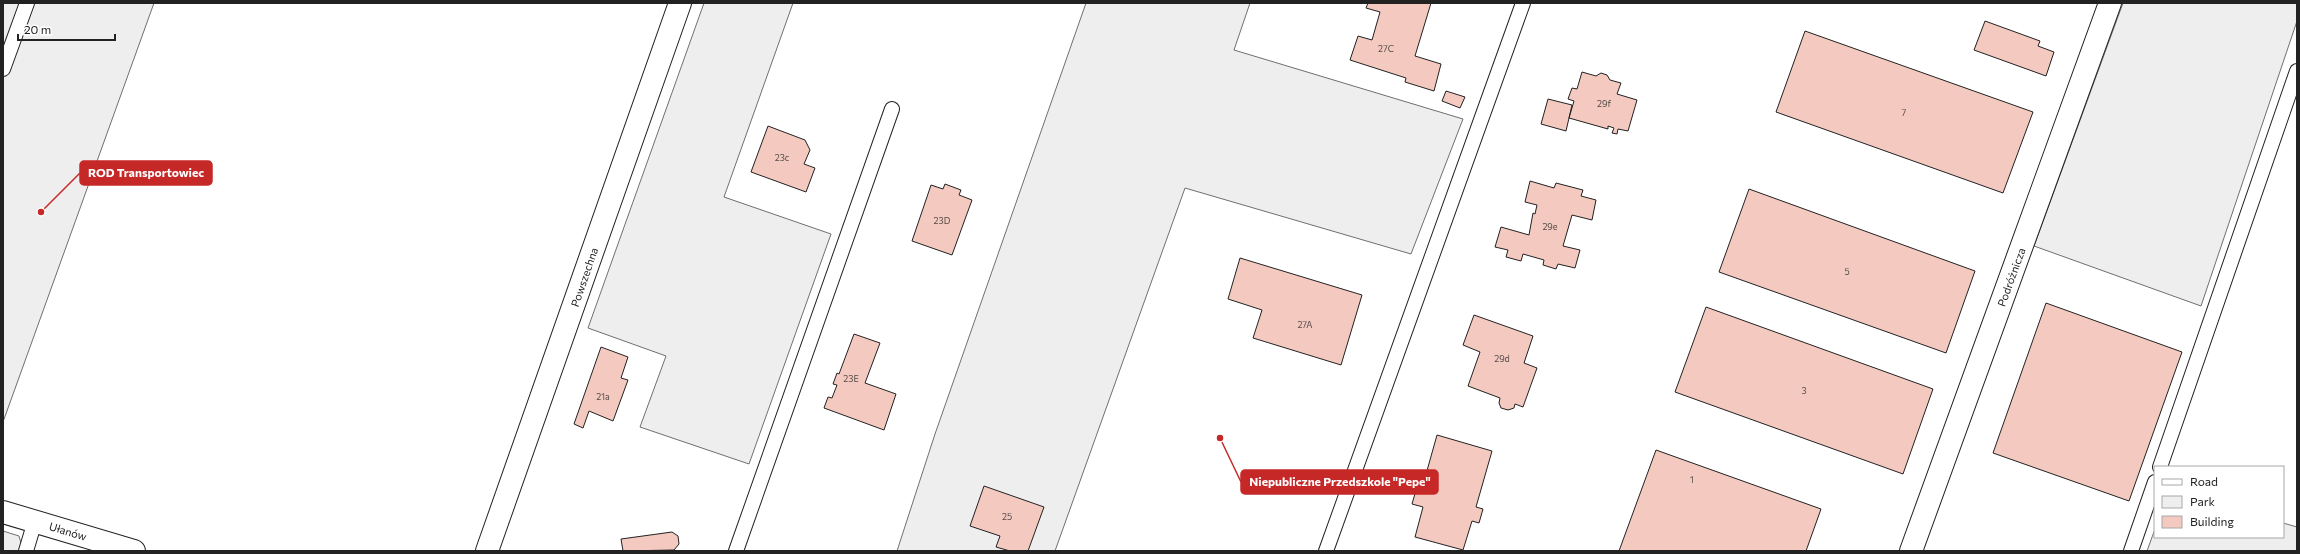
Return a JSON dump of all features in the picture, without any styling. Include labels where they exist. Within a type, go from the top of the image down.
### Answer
[{"type":"street","name":"Powszechna","points":[[487,551],[680,3]]},
{"type":"street","name":"Podróżnicza","points":[[1911,551],[2110,3]]},
{"type":"street","name":"Ułanów","points":[[3,512],[134,551]]},
{"type":"lane","points":[[3,69],[27,3]]},
{"type":"lane","points":[[1326,551],[1523,3]]},
{"type":"lane","points":[[2160,466],[2297,71]]},
{"type":"lane","points":[[736,551],[892,109]]},
{"type":"lane","points":[[2131,551],[2154,485]]},
{"type":"lane","points":[[26,551],[35,521]]},
{"type":"green space","points":[[3,3],[154,3],[3,422]]},
{"type":"green space","points":[[704,3],[793,3],[724,197],[831,234],[749,464],[640,427],[666,356],[588,328]]},
{"type":"green space","points":[[1086,3],[1250,3],[1234,50],[1463,119],[1411,254],[1185,188],[1055,551],[897,551],[935,434]]},
{"type":"green space","points":[[2123,3],[2297,3],[2297,21],[2201,306],[2034,246]]},
{"type":"green space","points":[[2284,523],[2297,527],[2297,551],[2147,551],[2154,532],[2154,538],[2284,538]]},
{"type":"green space","points":[[3,531],[19,536],[21,543],[19,551],[3,551]]},
{"type":"building","points":[[1368,3],[1431,3],[1415,56],[1441,64],[1434,91],[1405,82],[1406,78],[1350,60],[1358,36],[1372,40],[1380,12],[1366,8]]},
{"type":"building","points":[[1985,21],[2040,41],[2038,46],[2054,52],[2046,76],[1974,50]]},
{"type":"building","points":[[1805,31],[2033,112],[2003,193],[1776,112]]},
{"type":"building","points":[[1582,72],[1596,76],[1601,73],[1607,75],[1610,80],[1621,83],[1617,94],[1637,100],[1628,131],[1618,129],[1617,134],[1612,133],[1614,128],[1608,126],[1608,129],[1569,118],[1574,101],[1568,99],[1572,88],[1577,89]]},
{"type":"building","points":[[1446,91],[1465,97],[1460,108],[1442,101]]},
{"type":"building","points":[[1548,99],[1572,105],[1566,131],[1541,124]]},
{"type":"building","points":[[768,126],[805,140],[810,150],[804,164],[815,168],[806,192],[751,172]]},
{"type":"building","points":[[1530,181],[1554,188],[1556,183],[1583,190],[1581,196],[1596,200],[1592,220],[1572,215],[1563,246],[1580,250],[1575,268],[1558,264],[1556,269],[1543,265],[1544,260],[1523,254],[1521,261],[1506,257],[1508,250],[1495,247],[1501,227],[1529,235],[1533,213],[1535,214],[1537,205],[1525,202]]},
{"type":"building","points":[[945,184],[961,190],[959,195],[972,200],[952,255],[912,241],[931,185],[943,189]]},
{"type":"building","points":[[1749,189],[1975,271],[1946,353],[1719,272]]},
{"type":"building","points":[[1240,258],[1362,295],[1341,365],[1253,338],[1262,310],[1228,299]]},
{"type":"building","points":[[2046,303],[2182,352],[2129,501],[1993,453]]},
{"type":"building","points":[[1706,307],[1933,389],[1903,474],[1675,392]]},
{"type":"building","points":[[1474,315],[1533,336],[1524,363],[1537,368],[1523,407],[1515,404],[1514,408],[1508,410],[1501,408],[1499,403],[1500,398],[1468,386],[1480,352],[1463,345]]},
{"type":"building","points":[[854,334],[880,343],[865,383],[896,394],[884,430],[824,408],[828,397],[832,398],[837,385],[833,384],[837,373],[839,374]]},
{"type":"building","points":[[601,347],[628,357],[621,378],[628,380],[613,421],[589,411],[583,428],[574,424]]},
{"type":"building","points":[[1437,435],[1492,451],[1476,507],[1483,509],[1479,523],[1472,521],[1463,550],[1415,537],[1423,507],[1412,504],[1416,490],[1421,492]]},
{"type":"building","points":[[1656,450],[1821,509],[1806,551],[1619,551]]},
{"type":"building","points":[[984,486],[1044,507],[1028,551],[1010,551],[996,547],[1000,536],[970,526]]},
{"type":"building","points":[[672,532],[678,536],[679,544],[674,550],[623,551],[621,539]]},
{"type":"place","name":"ROD Transportowiec","points":[[41,212]]},
{"type":"place","name":"Niepubliczne Przedszkole \"Pepe\"","points":[[1220,438]]}]
